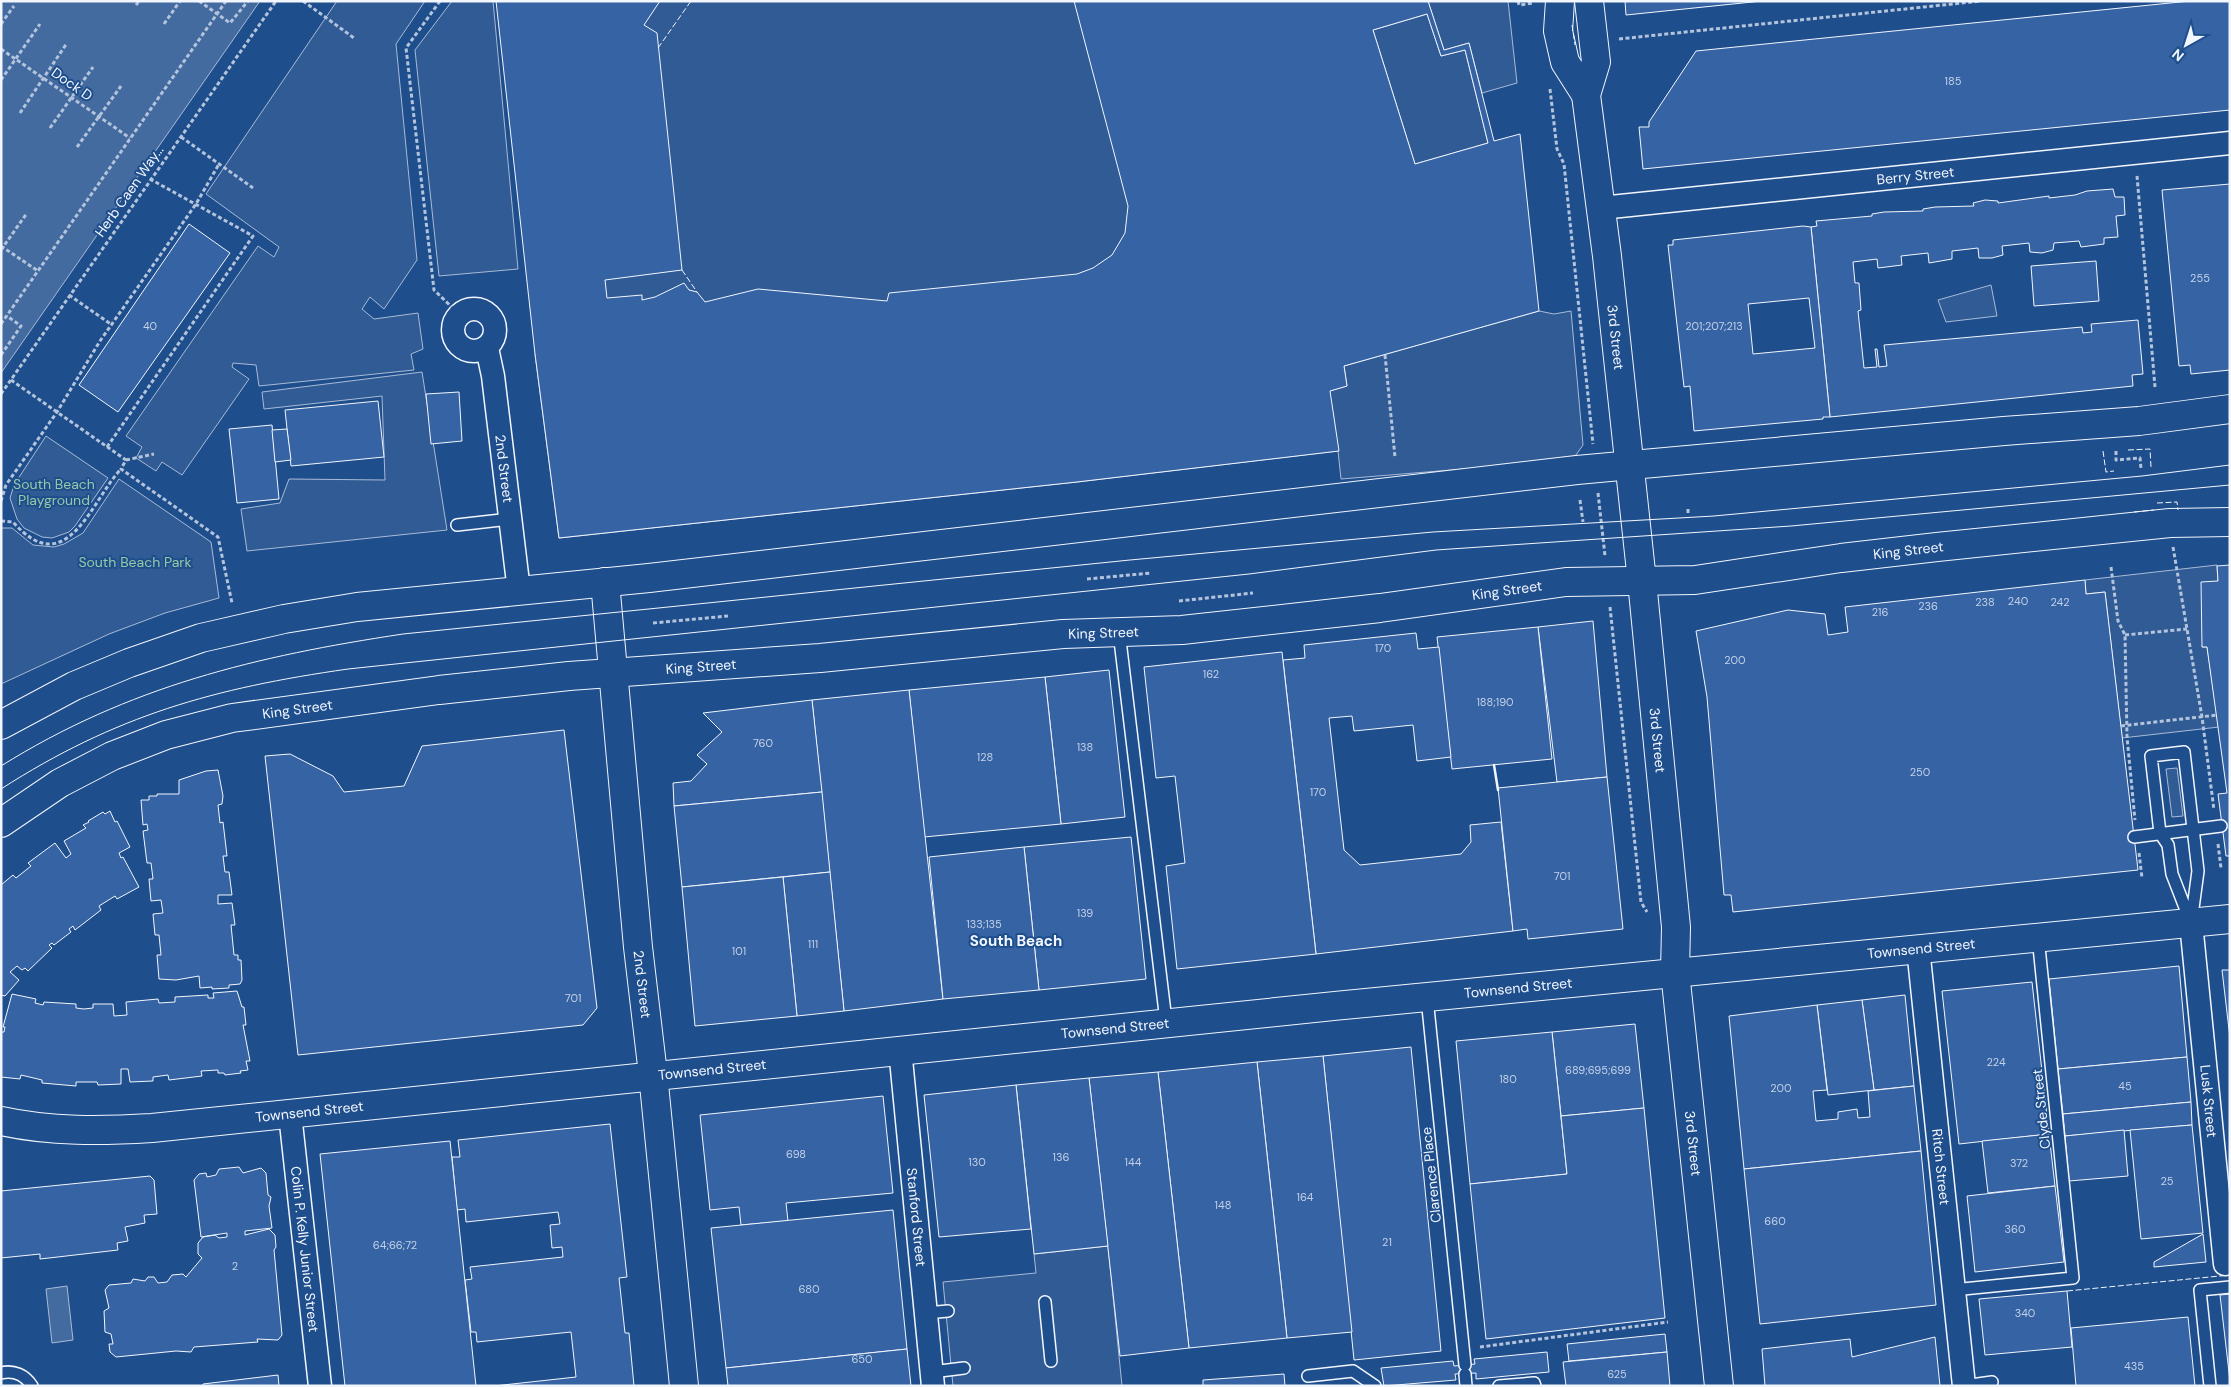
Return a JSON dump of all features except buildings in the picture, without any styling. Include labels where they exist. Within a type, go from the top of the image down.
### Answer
[{"type":"main road","name":"3rd Street","points":[[1589,1],[1596,62],[1586,95],[1601,208],[1630,464],[1676,927],[1675,972],[1719,1386]]},
{"type":"main road","name":"3rd Street","points":[[1550,2],[1565,62],[1586,95]]},
{"type":"main road","points":[[1,724],[74,686],[130,663],[237,628],[357,607],[605,582],[1630,464],[2004,431],[2139,422],[2230,409]]},
{"type":"main road","name":"King Street","points":[[1,822],[60,783],[112,756],[166,735],[232,718],[439,690],[613,673],[820,658],[1063,634],[1192,629],[1380,608],[1566,582],[1694,580],[1841,558],[1937,547],[2170,523],[2230,522]]},
{"type":"main road","name":"2nd Street","points":[[605,582],[636,929],[653,1074],[684,1386]]},
{"type":"main road","name":"Townsend Street","points":[[1,1121],[62,1130],[108,1131],[290,1114],[1166,1021],[1427,998],[2038,936],[2230,919]]},
{"type":"street","name":"Berry Street","points":[[1601,208],[2230,143]]},
{"type":"street","name":"2nd Street","points":[[460,315],[475,309],[490,316],[495,333],[491,344],[487,348],[493,376],[519,591]]},
{"type":"street","points":[[460,315],[453,329],[459,345],[464,349],[476,352],[487,348]]},
{"type":"street","name":"Lusk Street","points":[[2191,922],[2218,1265]]},
{"type":"street","name":"Ritch Street","points":[[1918,948],[1964,1386]]},
{"type":"street","name":"Stanford Street","points":[[900,1049],[932,1379]]},
{"type":"street","name":"Colin P. Kelly Junior Street","points":[[290,1114],[320,1386]]},
{"type":"lane","points":[[457,525],[510,520]]},
{"type":"lane","points":[[1119,632],[1166,1021]]},
{"type":"lane","points":[[2184,752],[2198,871],[2191,922],[2172,874],[2168,845],[2160,833],[2151,756],[2184,752]]},
{"type":"lane","points":[[2136,836],[2218,826]]},
{"type":"lane","name":"Clyde Street","points":[[1953,1290],[2073,1278],[2038,936]]},
{"type":"lane","name":"Clarence Place","points":[[1427,998],[1466,1375]]},
{"type":"lane","points":[[2210,1386],[2200,1290],[2230,1287]]},
{"type":"lane","points":[[1045,1302],[1051,1361]]},
{"type":"lane","points":[[926,1313],[948,1311]]},
{"type":"lane","points":[[932,1379],[964,1368]]},
{"type":"lane","points":[[1308,1376],[1353,1371],[1375,1386]]},
{"type":"lane","points":[[1,1373],[15,1373],[24,1377],[32,1386]]},
{"type":"lane","points":[[1964,1386],[1992,1382]]},
{"type":"lane","points":[[1499,1386],[1534,1383],[1535,1386]]},
{"type":"path","points":[[164,24],[180,1]]},
{"type":"path","points":[[198,1],[230,23],[248,1]]},
{"type":"path","points":[[1,324],[226,1]]},
{"type":"path","name":"Herb Caen Way...","points":[[1,394],[276,1]]},
{"type":"path","points":[[303,1],[354,38]]},
{"type":"path","points":[[440,1],[406,48],[434,290],[460,315]]},
{"type":"path","points":[[1630,38],[1981,1]]},
{"type":"path","points":[[1518,3],[1550,2]]},
{"type":"path","points":[[1,24],[14,6]]},
{"type":"path","points":[[1,80],[40,24]]},
{"type":"path","points":[[20,113],[67,44]]},
{"type":"path","name":"Dock D","points":[[1,49],[130,138]]},
{"type":"path","points":[[50,128],[92,67]]},
{"type":"path","points":[[1549,84],[1557,149],[1564,164],[1641,902],[1650,918]]},
{"type":"path","points":[[77,148],[120,86]]},
{"type":"path","points":[[181,137],[253,188]]},
{"type":"path","points":[[2134,152],[2155,387]]},
{"type":"path","points":[[1,501],[6,485],[57,412],[112,325],[196,204],[219,164]]},
{"type":"path","points":[[108,447],[253,236],[150,179]]},
{"type":"path","points":[[1,250],[26,213]]},
{"type":"path","points":[[1,246],[38,271]]},
{"type":"path","points":[[69,295],[112,325]]},
{"type":"path","points":[[1,355],[21,326],[7,316]]},
{"type":"path","points":[[1384,355],[1395,457]]},
{"type":"path","points":[[11,380],[126,460],[154,454]]},
{"type":"path","points":[[2116,451],[2116,460],[2140,458],[2141,469]]},
{"type":"path","points":[[1,521],[13,522],[28,536],[42,542],[62,541],[78,530],[126,460]]},
{"type":"path","points":[[121,469],[218,537],[232,603]]},
{"type":"path","points":[[1580,500],[1583,522]]},
{"type":"path","points":[[1688,509],[1688,515]]},
{"type":"path","points":[[2174,560],[2202,717],[2218,826],[2221,868]]},
{"type":"path","points":[[2111,566],[2118,621],[2125,635],[2127,738],[2142,878]]},
{"type":"path","points":[[1087,579],[1151,573]]},
{"type":"path","points":[[1179,601],[1258,593]]},
{"type":"path","points":[[653,623],[728,616]]},
{"type":"path","points":[[2125,635],[2187,629]]},
{"type":"path","points":[[2121,726],[2217,715]]},
{"type":"path","points":[[1464,1350],[1668,1322]]},
{"type":"shaded area","points":[[1,1],[260,1],[1,373]]},
{"type":"shaded area","points":[[337,1],[425,1],[396,44],[417,260],[384,309],[370,297],[362,309],[374,319],[418,313],[423,349],[411,354],[414,370],[259,386],[256,365],[233,363],[232,367],[249,379],[182,475],[162,462],[156,471],[136,458],[142,447],[126,436],[258,246],[274,257],[279,247],[206,194]]},
{"type":"shaded area","points":[[452,1],[493,1],[518,269],[439,276],[415,50]]},
{"type":"shaded area","points":[[555,1],[1264,1],[1330,391],[1347,386],[1344,366],[1539,311],[1554,314],[1571,311],[1583,445],[1576,455],[1561,461],[1341,479],[1338,451],[1077,482],[559,538],[535,354],[569,352]]},
{"type":"shaded area","points":[[1428,1],[1508,1],[1517,83],[1482,93],[1469,43],[1444,50]]},
{"type":"shaded area","points":[[1427,14],[1441,56],[1465,50],[1488,143],[1415,164],[1373,30]]},
{"type":"shaded area","points":[[1991,285],[1997,316],[1946,322],[1938,300]]},
{"type":"shaded area","points":[[422,372],[447,530],[247,551],[241,509],[280,503],[289,479],[385,480],[382,396],[264,409],[262,392]]},
{"type":"shaded area","name":"South Beach Playground","points":[[46,436],[108,478],[75,526],[69,532],[52,538],[42,537],[24,528],[17,519],[10,498],[14,485]]},
{"type":"shaded area","name":"South Beach Park","points":[[119,479],[211,542],[219,598],[165,613],[109,634],[1,684],[1,528],[12,528],[33,545],[54,547],[64,544],[83,533]]},
{"type":"shaded area","points":[[2217,565],[2218,582],[2202,647],[2207,647],[2219,727],[2122,738],[2105,592],[2086,594],[2085,580]]},
{"type":"shaded area","points":[[2177,768],[2183,816],[2172,817],[2166,769]]},
{"type":"shaded area","points":[[1108,1246],[1122,1386],[953,1386],[943,1282],[1036,1273],[1034,1254]]},
{"type":"shaded area","points":[[67,1286],[73,1340],[52,1343],[46,1289]]},
{"type":"tram line","points":[[1,766],[49,738],[97,715],[195,678],[245,664],[403,634],[1130,560],[1433,532],[1714,516],[2142,476],[2230,465]]},
{"type":"tram line","points":[[1,789],[43,763],[85,742],[168,708],[254,685],[348,669],[1249,574],[1436,550],[1791,526],[2230,485]]},
{"type":"fence","points":[[658,48],[691,1]]},
{"type":"fence","points":[[1572,25],[1575,45]]},
{"type":"fence","points":[[682,270],[697,292]]},
{"type":"fence","points":[[2128,450],[2150,449],[2151,467]]},
{"type":"fence","points":[[2103,451],[2106,472],[2114,471]]},
{"type":"fence","points":[[2157,503],[2177,502],[2178,510]]},
{"type":"fence","points":[[2134,512],[2154,510]]},
{"type":"fence","points":[[2067,1291],[2230,1275]]},
{"type":"fence","points":[[189,1386],[203,1386]]},
{"type":"wall","points":[[1494,765],[1498,790]]},
{"type":"district","name":"South Beach","points":[[1016,941]]}]
